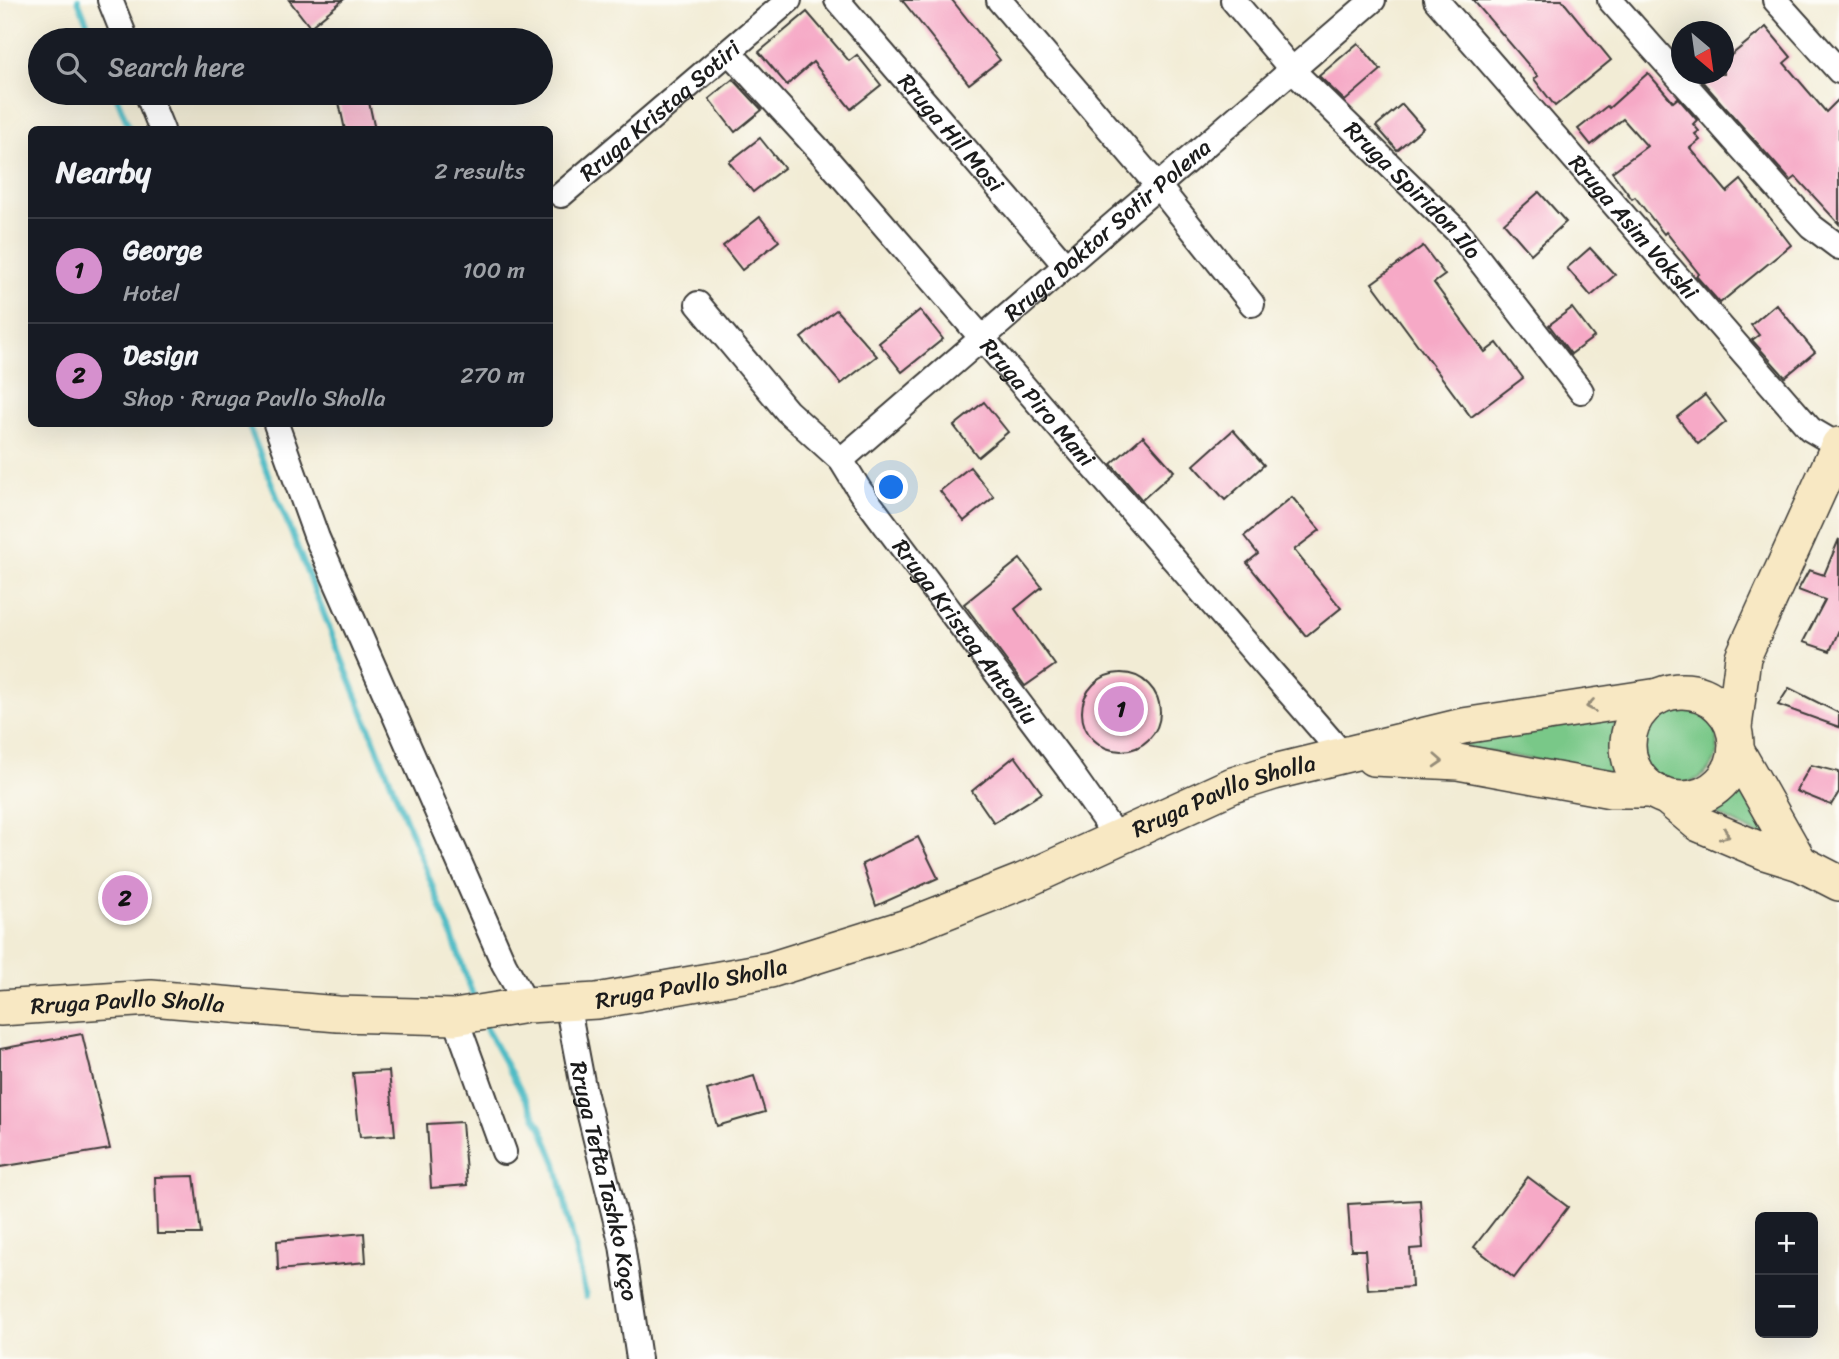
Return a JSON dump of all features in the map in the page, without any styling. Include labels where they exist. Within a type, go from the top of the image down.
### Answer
[{"type":"street","points":[[110,0],[121,28]]},
{"type":"street","name":"Rruga Kristaq Sotiri","points":[[561,195],[789,0]]},
{"type":"street","name":"Rruga Hil Mosi","points":[[837,0],[1066,266]]},
{"type":"street","points":[[999,0],[1158,186],[1252,304]]},
{"type":"street","name":"Rruga Spiridon Ilo","points":[[1233,0],[1293,71],[1457,231],[1581,391]]},
{"type":"street","name":"Rruga Doktor Sotir Polena","points":[[841,460],[1373,0]]},
{"type":"street","name":"Rruga Asim Vokshi","points":[[1436,0],[1810,429],[1839,445]]},
{"type":"street","points":[[1610,0],[1811,226],[1839,247]]},
{"type":"street","points":[[1775,0],[1839,71]]},
{"type":"street","name":"Rruga Piro Mani","points":[[729,52],[819,150],[1345,757]]},
{"type":"street","points":[[152,105],[160,126]]},
{"type":"street","name":"Rruga Kristaq Antoniu","points":[[698,304],[787,411],[841,460],[860,491],[1117,838]]},
{"type":"street","points":[[277,427],[317,538],[504,964],[514,1007]]},
{"type":"street","points":[[1659,794],[1692,799],[1713,790],[1729,772],[1743,657],[1839,445]]},
{"type":"street","points":[[1743,657],[1640,709],[1629,729],[1627,752],[1635,773],[1699,824],[1765,852],[1800,863],[1839,883]]},
{"type":"street","points":[[1674,693],[1708,697],[1724,710],[1735,739],[1800,863]]},
{"type":"street","name":"Rruga Pavllo Sholla","points":[[0,1008],[151,998],[338,1014],[455,1017],[514,1007],[597,1001],[770,970],[904,928],[1023,881],[1233,785],[1287,768],[1345,757],[1395,741],[1463,726],[1674,693]]},
{"type":"street","name":"Rruga Pavllo Sholla","points":[[1345,757],[1458,762],[1611,790],[1659,794]]},
{"type":"street","name":"Rruga Tefta Tashko Koço","points":[[567,1003],[583,1087],[622,1245],[639,1359]]},
{"type":"street","points":[[455,1017],[504,1152]]},
{"type":"green space","points":[[1679,706],[1694,709],[1711,723],[1718,745],[1715,760],[1701,777],[1679,784],[1664,781],[1647,767],[1640,745],[1643,730],[1657,713]]},
{"type":"green space","points":[[1619,713],[1614,730],[1614,746],[1618,761],[1627,777],[1451,745]]},
{"type":"green space","points":[[1737,774],[1777,844],[1704,808],[1726,792]]},
{"type":"building","points":[[289,0],[343,0],[310,27]]},
{"type":"building","points":[[902,0],[952,0],[1000,60],[969,84]]},
{"type":"building","points":[[1473,0],[1562,0],[1611,60],[1555,106],[1534,79],[1538,76]]},
{"type":"building","points":[[807,12],[849,61],[857,55],[881,85],[851,109],[813,62],[787,85],[759,52]]},
{"type":"building","points":[[1766,27],[1791,57],[1784,63],[1826,112],[1839,99],[1839,224],[1796,177],[1791,181],[1705,84],[1734,84],[1734,53]]},
{"type":"building","points":[[1358,43],[1381,70],[1345,101],[1319,76]]},
{"type":"building","points":[[1648,73],[1673,102],[1678,98],[1697,120],[1693,124],[1699,131],[1695,134],[1700,140],[1690,148],[1727,192],[1741,180],[1791,245],[1720,303],[1696,276],[1699,274],[1666,232],[1664,234],[1635,197],[1632,199],[1612,172],[1647,146],[1623,119],[1591,145],[1578,129],[1607,106],[1609,108]]},
{"type":"building","points":[[733,79],[762,110],[735,132],[709,99]]},
{"type":"building","points":[[1402,104],[1423,128],[1397,150],[1376,126]]},
{"type":"building","points":[[340,105],[370,105],[374,126],[344,126]]},
{"type":"building","points":[[760,138],[784,168],[753,192],[729,162]]},
{"type":"building","points":[[1539,192],[1566,222],[1531,254],[1504,223]]},
{"type":"building","points":[[760,217],[779,241],[742,270],[723,246]]},
{"type":"building","points":[[1423,246],[1445,275],[1434,283],[1485,352],[1497,343],[1523,378],[1471,417],[1372,283]]},
{"type":"building","points":[[1590,248],[1615,275],[1591,296],[1567,268]]},
{"type":"building","points":[[1776,304],[1815,352],[1785,377],[1752,340],[1759,335],[1751,325]]},
{"type":"building","points":[[1572,308],[1594,337],[1571,354],[1549,325]]},
{"type":"building","points":[[836,310],[877,356],[841,384],[801,338]]},
{"type":"building","points":[[920,310],[943,339],[902,372],[879,343]]},
{"type":"building","points":[[1705,395],[1726,422],[1698,444],[1677,417]]},
{"type":"building","points":[[984,402],[1008,432],[978,457],[954,426]]},
{"type":"building","points":[[1233,430],[1264,465],[1225,500],[1194,465]]},
{"type":"building","points":[[1143,436],[1174,471],[1142,500],[1111,464]]},
{"type":"building","points":[[970,467],[994,497],[964,521],[940,491]]},
{"type":"building","points":[[1292,497],[1320,530],[1294,550],[1341,608],[1306,636],[1247,563],[1258,554],[1244,536]]},
{"type":"building","points":[[1839,539],[1839,630],[1830,651],[1803,642],[1825,600],[1798,590],[1809,570],[1824,575]]},
{"type":"building","points":[[1020,559],[1042,587],[1015,609],[1055,665],[1025,686],[964,604]]},
{"type":"building","points":[[1121,673],[1136,676],[1148,685],[1157,697],[1160,712],[1157,727],[1148,739],[1136,748],[1121,751],[1106,748],[1094,739],[1085,727],[1082,712],[1085,697],[1094,685],[1106,676]]},
{"type":"building","points":[[1789,688],[1839,713],[1839,727],[1778,705]]},
{"type":"building","points":[[1015,756],[1042,793],[994,823],[972,791]]},
{"type":"building","points":[[1811,765],[1839,772],[1839,792],[1831,805],[1796,791]]},
{"type":"building","points":[[918,837],[938,878],[876,906],[862,864]]},
{"type":"building","points":[[82,1034],[110,1149],[0,1167],[0,1049]]},
{"type":"building","points":[[389,1071],[395,1135],[360,1137],[353,1073]]},
{"type":"building","points":[[754,1076],[765,1112],[717,1126],[707,1090]]},
{"type":"building","points":[[462,1122],[467,1185],[431,1188],[427,1124]]},
{"type":"building","points":[[194,1176],[201,1234],[157,1234],[155,1177]]},
{"type":"building","points":[[1528,1177],[1568,1207],[1514,1278],[1474,1247]]},
{"type":"building","points":[[1420,1200],[1423,1248],[1410,1249],[1412,1287],[1368,1290],[1365,1250],[1351,1250],[1348,1204]]},
{"type":"building","points":[[364,1233],[366,1262],[278,1270],[277,1241]]},
{"type":"waterway","points":[[78,0],[89,28]]},
{"type":"waterway","points":[[120,105],[128,126]]},
{"type":"waterway","points":[[249,427],[450,930],[475,1001]]},
{"type":"waterway","points":[[484,1025],[541,1127],[556,1163],[586,1296]]},
{"type":"place","name":"George","points":[[1121,709]]},
{"type":"place","name":"Design","points":[[125,898]]}]
